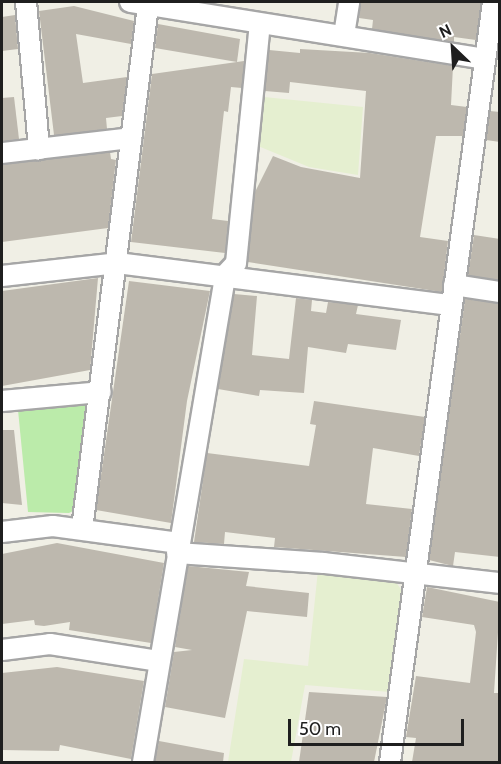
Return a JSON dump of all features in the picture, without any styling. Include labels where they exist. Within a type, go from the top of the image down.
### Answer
[{"type":"street","points":[[26,2],[39,149]]},
{"type":"street","points":[[344,35],[349,2]]},
{"type":"street","points":[[390,762],[450,305],[490,95],[484,59],[493,2]]},
{"type":"street","points":[[82,529],[117,263],[130,138],[139,4],[214,9],[260,24],[344,35],[484,59]]},
{"type":"street","points":[[143,762],[158,661],[225,275],[236,263],[260,24]]},
{"type":"street","points":[[2,153],[130,138]]},
{"type":"street","points":[[2,276],[117,263],[450,305]]},
{"type":"street","points":[[454,285],[500,292]]},
{"type":"street","points":[[2,401],[101,392]]},
{"type":"street","points":[[2,532],[53,526],[82,529],[178,548],[500,583]]},
{"type":"street","points":[[2,650],[50,644],[158,661]]},
{"type":"green space","points":[[264,97],[363,107],[358,175],[309,167],[258,146]]},
{"type":"green space","points":[[83,403],[89,410],[77,509],[69,513],[28,512],[18,410]]},
{"type":"green space","points":[[318,570],[395,581],[403,592],[390,692],[305,685],[291,762],[228,762],[244,659],[308,666]]},
{"type":"building","points":[[361,2],[481,2],[476,40],[454,37],[454,42],[372,29],[373,20],[359,18]]},
{"type":"building","points":[[74,6],[134,21],[131,44],[76,34],[83,83],[127,77],[122,116],[106,118],[107,129],[54,135],[39,11]]},
{"type":"building","points":[[15,15],[18,49],[2,51],[2,17]]},
{"type":"building","points":[[158,24],[240,39],[237,62],[155,48]]},
{"type":"building","points":[[300,49],[370,53],[453,66],[451,105],[467,107],[463,136],[436,136],[420,237],[448,241],[442,292],[248,262],[255,192],[273,156],[301,167],[360,178],[366,91],[290,82],[289,93],[265,91],[269,50],[300,53]]},
{"type":"building","points":[[244,61],[242,88],[231,87],[228,112],[224,111],[212,219],[228,221],[225,253],[131,242],[152,74]]},
{"type":"building","points":[[14,97],[19,139],[2,141],[2,98]]},
{"type":"building","points":[[490,111],[500,112],[500,142],[486,140]]},
{"type":"building","points":[[110,152],[111,159],[116,160],[108,228],[2,242],[2,165]]},
{"type":"building","points":[[474,235],[500,239],[500,280],[468,275]]},
{"type":"building","points":[[98,278],[90,370],[2,386],[2,291]]},
{"type":"building","points":[[129,281],[210,291],[187,401],[171,523],[96,510]]},
{"type":"building","points":[[234,294],[257,296],[252,355],[289,359],[296,298],[312,300],[311,311],[326,313],[328,302],[358,305],[356,314],[401,320],[396,350],[348,344],[346,353],[308,347],[304,393],[260,390],[259,396],[218,389]]},
{"type":"building","points":[[465,299],[500,304],[500,557],[455,552],[453,566],[429,560]]},
{"type":"building","points":[[314,401],[425,417],[419,456],[373,448],[366,504],[412,509],[406,557],[274,547],[275,538],[225,532],[224,544],[194,542],[207,453],[309,466],[316,425],[310,424]]},
{"type":"building","points":[[2,430],[14,430],[22,505],[2,503]]},
{"type":"building","points":[[57,543],[164,563],[151,643],[69,630],[70,622],[44,626],[35,625],[34,620],[2,624],[2,554]]},
{"type":"building","points":[[188,566],[249,572],[246,586],[309,593],[307,617],[247,611],[225,718],[165,707],[174,652],[192,650],[175,647]]},
{"type":"building","points":[[427,587],[500,602],[494,693],[500,693],[500,762],[412,762],[416,738],[406,737],[416,676],[470,683],[476,632],[474,625],[422,617]]},
{"type":"building","points":[[57,667],[144,681],[131,759],[60,745],[59,751],[2,750],[2,673]]},
{"type":"building","points":[[309,692],[387,697],[374,762],[299,762]]},
{"type":"building","points":[[159,741],[224,753],[223,762],[155,762]]}]
